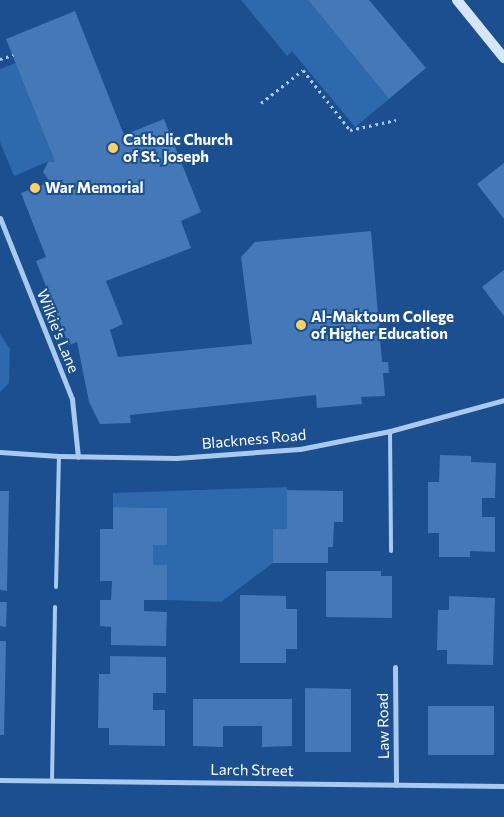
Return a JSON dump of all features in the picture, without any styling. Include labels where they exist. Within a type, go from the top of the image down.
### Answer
[{"type":"street","points":[[457,0],[504,58]]},
{"type":"street","name":"Wilkie's Lane","points":[[0,218],[72,399],[78,457]]},
{"type":"street","name":"Blackness Road","points":[[0,452],[78,457],[176,458],[300,449],[390,431],[504,400]]},
{"type":"street","name":"Law Road","points":[[395,667],[396,785]]},
{"type":"street","name":"Larch Street","points":[[0,780],[504,786]]},
{"type":"lane","points":[[390,431],[391,551]]},
{"type":"lane","points":[[56,587],[59,456]]},
{"type":"lane","points":[[52,780],[55,607]]},
{"type":"path","points":[[0,60],[13,55]]},
{"type":"path","points":[[261,103],[303,70],[350,130],[396,120]]},
{"type":"shaded area","points":[[241,0],[308,0],[389,99],[355,127],[292,51],[287,56]]},
{"type":"shaded area","points":[[16,63],[55,162],[47,162],[14,176],[0,142],[0,69]]},
{"type":"shaded area","points":[[0,334],[10,349],[9,383],[0,392]]},
{"type":"shaded area","points":[[287,487],[287,529],[273,529],[273,563],[221,602],[167,600],[167,565],[153,565],[153,545],[167,545],[167,508],[113,507],[113,493]]},
{"type":"building","points":[[308,0],[369,0],[426,68],[389,99]]},
{"type":"building","points":[[75,11],[124,135],[164,119],[201,212],[181,221],[191,248],[106,281],[123,324],[110,330],[118,357],[252,344],[241,257],[255,242],[371,231],[382,362],[388,362],[389,373],[383,373],[385,396],[361,397],[362,404],[317,408],[316,395],[130,415],[131,423],[100,424],[89,402],[77,342],[69,345],[36,261],[46,257],[21,193],[50,182],[43,172],[48,162],[55,162],[6,39]]},
{"type":"building","points":[[504,163],[504,219],[477,184]]},
{"type":"building","points":[[504,270],[504,316],[482,287]]},
{"type":"building","points":[[440,455],[471,456],[471,462],[496,463],[495,498],[482,498],[482,517],[495,517],[495,552],[470,551],[470,557],[439,557],[439,533],[428,533],[428,482],[439,482]]},
{"type":"building","points":[[287,490],[343,491],[343,522],[334,522],[333,547],[328,547],[328,563],[273,563],[273,529],[287,529]]},
{"type":"building","points":[[0,491],[9,491],[7,591],[0,590]]},
{"type":"building","points":[[113,507],[167,508],[167,545],[153,545],[153,565],[167,565],[167,600],[144,600],[144,611],[167,612],[166,646],[111,645],[111,627],[100,626],[100,600],[111,600],[112,581],[100,581],[100,529],[113,529]]},
{"type":"building","points":[[326,571],[381,571],[381,576],[392,576],[392,618],[326,617]]},
{"type":"building","points":[[240,595],[286,596],[286,609],[297,609],[297,649],[286,649],[286,663],[240,663]]},
{"type":"building","points":[[449,596],[495,598],[493,665],[447,664],[447,650],[437,650],[438,610],[449,610]]},
{"type":"building","points":[[0,602],[7,602],[6,627],[0,626]]},
{"type":"building","points":[[0,641],[6,641],[4,735],[0,735]]},
{"type":"building","points":[[110,656],[166,657],[166,693],[153,693],[153,710],[165,710],[165,746],[109,745],[109,728],[98,728],[99,674],[110,674]]},
{"type":"building","points":[[305,688],[351,689],[351,752],[305,752]]},
{"type":"building","points":[[193,699],[292,699],[292,746],[262,747],[262,726],[223,726],[223,747],[193,746]]},
{"type":"building","points":[[428,706],[494,706],[494,755],[428,755]]},
{"type":"place","name":"Catholic Church of St. Joseph","points":[[113,148]]},
{"type":"place","name":"War Memorial","points":[[35,188]]},
{"type":"place","name":"Al-Maktoum College of Higher Education","points":[[301,325]]}]
